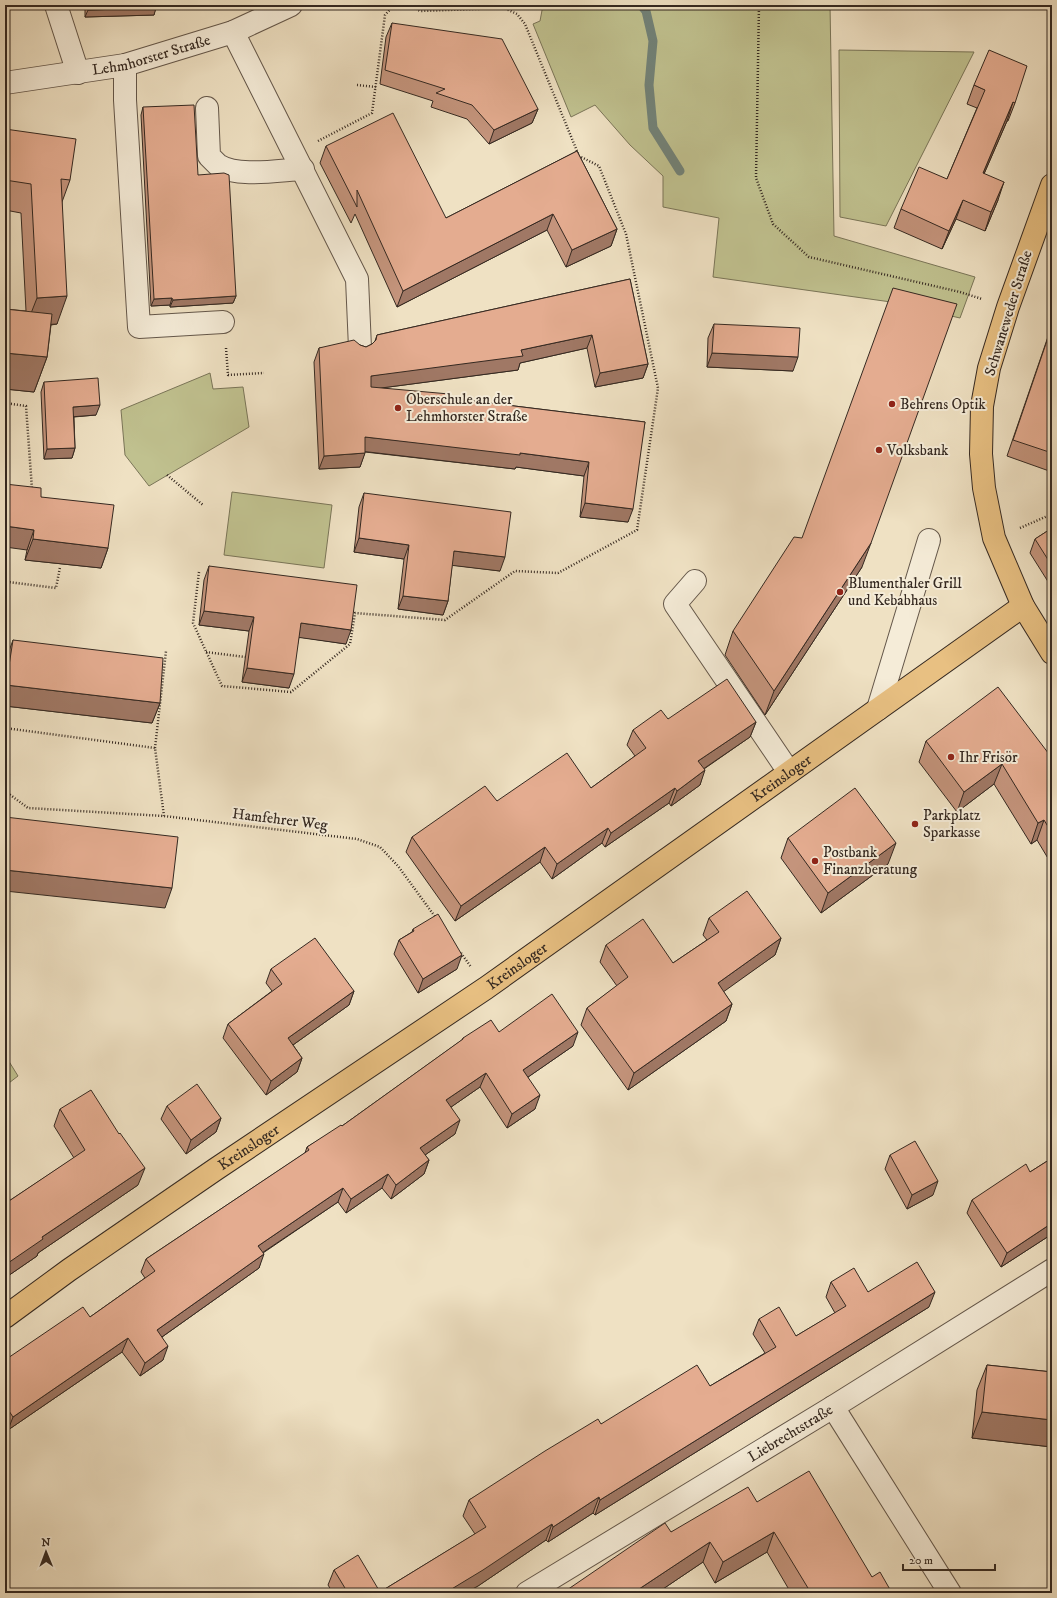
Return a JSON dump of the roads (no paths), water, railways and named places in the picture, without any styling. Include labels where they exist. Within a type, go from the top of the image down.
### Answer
[{"type":"main road","name":"Schwaneweder Straße","points":[[1052,185],[1008,307],[990,368],[982,406],[981,454],[984,488],[994,538],[1023,606],[1052,653]]},
{"type":"main road","name":"Kreinsloger","points":[[5,1317],[69,1270],[216,1169],[486,988],[1023,606]]},
{"type":"street","points":[[56,5],[78,73]]},
{"type":"street","name":"Lehmhorster Straße","points":[[5,83],[125,65],[233,32],[291,5]]},
{"type":"street","points":[[233,32],[299,160],[357,279],[360,348]]},
{"type":"street","points":[[125,65],[125,100],[139,327],[224,332]]},
{"type":"street","points":[[207,108],[209,156],[219,165],[235,171],[264,171],[299,160]]},
{"type":"street","points":[[878,709],[929,540]]},
{"type":"street","points":[[695,581],[675,604],[789,772]]},
{"type":"street","name":"Liebrechtstraße","points":[[527,1593],[833,1407],[1052,1270]]},
{"type":"street","points":[[833,1407],[950,1593]]},
{"type":"waterway","points":[[641,5],[646,11],[653,41],[649,85],[653,128],[680,171]]},
{"type":"place","name":"Behrens Optik","points":[[892,404]]},
{"type":"place","name":"Oberschule an der Lehmhorster Straße","points":[[398,408]]},
{"type":"place","name":"Volksbank","points":[[879,450]]},
{"type":"place","name":"Blumenthaler Grill und Kebabhaus","points":[[840,592]]},
{"type":"place","name":"Ihr Frisör","points":[[951,757]]},
{"type":"place","name":"Parkplatz Sparkasse","points":[[915,824]]},
{"type":"place","name":"Postbank Finanzberatung","points":[[815,861]]}]
